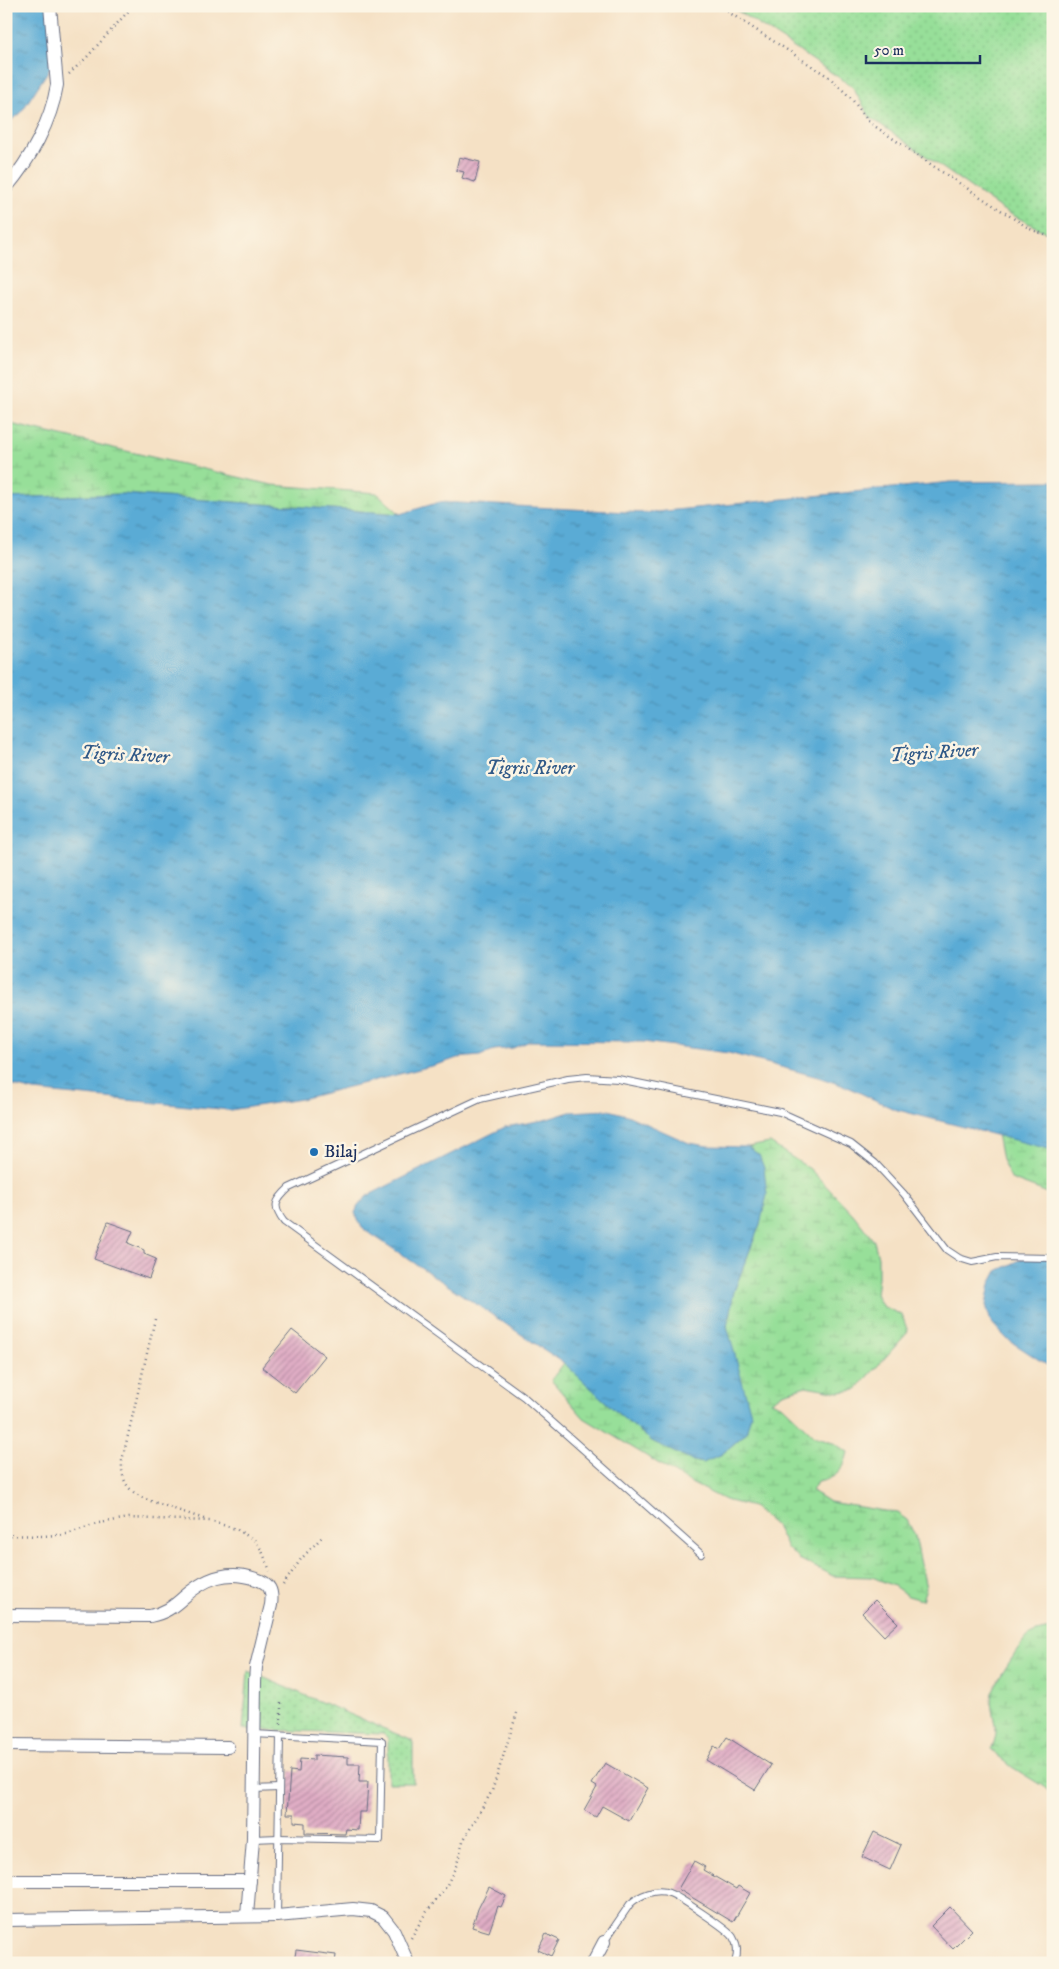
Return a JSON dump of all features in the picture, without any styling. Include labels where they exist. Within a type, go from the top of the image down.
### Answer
[{"type":"street","points":[[6,188],[23,164],[41,131],[55,98],[57,85],[50,6]]},
{"type":"street","points":[[6,1615],[150,1616],[166,1612],[196,1588],[217,1576],[223,1575],[251,1577],[276,1586],[256,1667],[253,1839],[247,1916]]},
{"type":"street","points":[[6,1745],[228,1747]]},
{"type":"street","points":[[6,1881],[250,1881]]},
{"type":"street","points":[[6,1920],[277,1916],[353,1909],[371,1911],[382,1917],[394,1930],[405,1957]]},
{"type":"street","points":[[593,1963],[604,1942]]},
{"type":"lane","points":[[702,1554],[524,1397],[284,1222],[276,1211],[276,1202],[280,1196],[289,1188],[480,1099],[568,1079],[587,1077],[618,1078],[780,1112],[851,1144],[875,1163],[898,1188],[947,1250],[959,1258],[972,1262],[996,1258],[1053,1258]]},
{"type":"lane","points":[[253,1839],[380,1840],[382,1741],[254,1734]]},
{"type":"lane","points":[[277,1916],[280,1736]]},
{"type":"lane","points":[[254,1789],[279,1788]]},
{"type":"lane","points":[[604,1942],[630,1904],[635,1900],[648,1894],[669,1893],[728,1931],[737,1945],[735,1963]]},
{"type":"path","points":[[57,85],[87,57],[133,6]]},
{"type":"path","points":[[719,6],[829,77],[851,98],[868,121],[876,128],[1030,229],[1053,238]]},
{"type":"path","points":[[154,1319],[122,1461],[123,1476],[130,1489],[142,1498],[236,1529],[256,1541],[267,1562],[276,1586],[323,1536]]},
{"type":"path","points":[[6,1535],[44,1536],[67,1534],[99,1524],[129,1518],[210,1521]]},
{"type":"path","points":[[280,1736],[281,1701]]},
{"type":"path","points":[[405,1957],[425,1914],[446,1887],[454,1872],[463,1841],[492,1791],[517,1713]]},
{"type":"green space","points":[[730,6],[1053,6],[1053,236],[1003,210],[870,117],[852,86]]},
{"type":"green space","points":[[6,423],[272,485],[377,493],[400,514],[122,494],[6,498]]},
{"type":"green space","points":[[997,1134],[1053,1150],[1053,1195],[1011,1179],[1002,1160]]},
{"type":"green space","points":[[770,1143],[810,1169],[853,1214],[874,1241],[878,1257],[876,1294],[882,1306],[902,1315],[908,1332],[856,1390],[839,1392],[806,1386],[783,1393],[771,1401],[783,1406],[814,1436],[830,1441],[848,1452],[844,1464],[838,1473],[829,1479],[817,1482],[812,1491],[829,1502],[897,1513],[907,1520],[915,1536],[926,1588],[922,1600],[908,1596],[894,1586],[872,1577],[833,1576],[799,1559],[787,1548],[776,1526],[753,1507],[725,1500],[689,1482],[584,1418],[551,1380],[564,1363],[623,1418],[652,1441],[690,1460],[703,1463],[722,1454],[746,1433],[727,1326],[734,1291],[760,1224],[759,1155],[748,1147]]},
{"type":"green space","points":[[1053,1629],[1053,1795],[991,1750],[996,1732],[991,1702],[994,1688],[1027,1638],[1035,1633]]},
{"type":"green space","points":[[248,1671],[413,1741],[413,1783],[388,1783],[388,1738],[383,1734],[243,1729]]},
{"type":"water","points":[[6,6],[53,6],[54,62],[20,114],[10,121],[6,121]]},
{"type":"water","name":"Tigris River","points":[[1053,481],[1053,1150],[894,1109],[850,1088],[818,1077],[729,1053],[643,1042],[530,1041],[513,1048],[494,1050],[480,1056],[457,1058],[301,1099],[230,1110],[34,1091],[6,1084],[6,498],[122,494],[400,514],[440,502],[646,513],[951,482]]},
{"type":"water","points":[[608,1110],[627,1115],[689,1143],[708,1146],[748,1147],[759,1155],[764,1168],[767,1195],[760,1224],[734,1291],[727,1326],[751,1414],[746,1433],[722,1454],[703,1463],[690,1460],[652,1441],[623,1418],[564,1363],[362,1228],[355,1213],[358,1206],[367,1196],[505,1127],[544,1120],[570,1112]]},
{"type":"water","points":[[1053,1256],[1053,1369],[1007,1339],[991,1322],[986,1305],[990,1284],[997,1271],[1022,1259]]},
{"type":"building","points":[[459,157],[480,162],[475,182],[462,178],[464,172],[456,170]]},
{"type":"building","points":[[108,1222],[133,1231],[128,1243],[144,1250],[144,1254],[156,1259],[149,1279],[94,1259]]},
{"type":"building","points":[[292,1330],[325,1356],[295,1393],[262,1367]]},
{"type":"building","points":[[875,1600],[898,1623],[884,1636],[862,1613]]},
{"type":"building","points":[[727,1737],[771,1765],[755,1790],[706,1760],[714,1746],[719,1749]]},
{"type":"building","points":[[314,1755],[348,1757],[348,1764],[360,1764],[359,1782],[368,1782],[366,1812],[359,1812],[358,1830],[346,1829],[345,1834],[305,1833],[305,1823],[294,1822],[294,1814],[287,1814],[290,1771],[299,1772],[300,1759],[314,1760]]},
{"type":"building","points":[[605,1763],[648,1788],[629,1821],[602,1806],[596,1817],[584,1810],[597,1787],[592,1784]]},
{"type":"building","points":[[874,1832],[901,1845],[890,1870],[862,1857]]},
{"type":"building","points":[[694,1861],[705,1867],[703,1870],[736,1889],[738,1886],[750,1893],[733,1922],[678,1889]]},
{"type":"building","points":[[489,1887],[506,1896],[501,1907],[498,1906],[489,1932],[472,1927],[478,1909]]},
{"type":"building","points":[[950,1907],[972,1930],[953,1949],[931,1926]]},
{"type":"building","points":[[546,1934],[559,1940],[551,1956],[538,1950]]},
{"type":"building","points":[[296,1950],[336,1955],[335,1963],[294,1963]]},
{"type":"place","name":"Bilaj","points":[[314,1152]]}]
